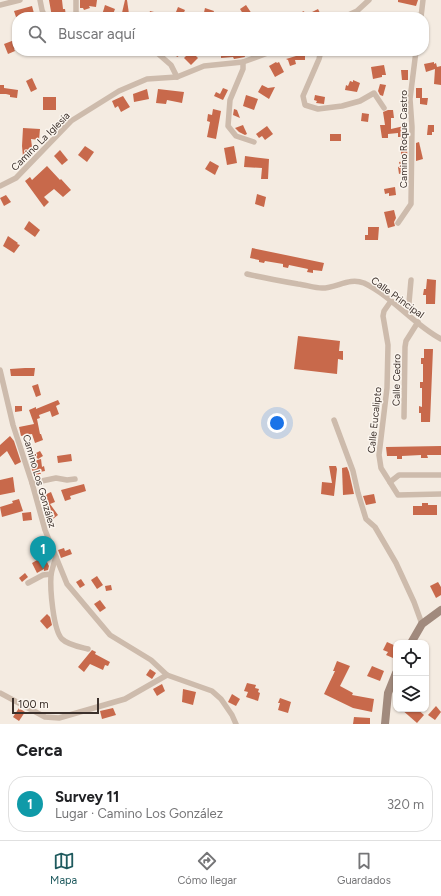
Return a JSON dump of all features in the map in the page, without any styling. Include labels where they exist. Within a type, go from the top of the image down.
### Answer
[{"type":"street","points":[[0,6],[20,0]]},
{"type":"street","points":[[40,0],[43,12]]},
{"type":"street","points":[[76,0],[76,12]]},
{"type":"street","points":[[357,12],[369,0]]},
{"type":"street","points":[[422,12],[423,0]]},
{"type":"street","points":[[161,56],[171,65],[178,77]]},
{"type":"street","name":"Camino La Iglesia","points":[[0,186],[16,178],[71,121],[119,91],[147,79],[178,77],[204,66],[243,62],[259,56]]},
{"type":"street","points":[[320,56],[303,96],[305,105],[318,109],[342,106],[360,101],[374,93],[384,108]]},
{"type":"street","name":"Camino Roque Castro","points":[[398,223],[411,204],[412,141],[410,99],[415,56]]},
{"type":"street","points":[[243,62],[243,69],[230,100],[228,126],[236,136],[254,142]]},
{"type":"street","name":"Calle Principal","points":[[247,274],[321,288],[334,287],[353,280],[363,283],[391,301],[441,339]]},
{"type":"street","points":[[408,314],[411,280]]},
{"type":"street","name":"Calle Eucalipto","points":[[391,301],[384,311],[383,316],[388,345],[387,388],[379,455],[381,468],[398,495],[441,494]]},
{"type":"street","name":"Calle Cedro","points":[[404,417],[405,347],[406,341],[418,322]]},
{"type":"street","name":"Camino Los González","points":[[0,372],[13,425],[32,483],[44,530],[67,584],[110,635],[152,660],[167,675],[212,691],[221,699],[232,715],[236,724]]},
{"type":"street","points":[[334,420],[353,471],[366,519],[375,527],[396,563],[414,602],[422,624]]},
{"type":"street","points":[[390,482],[399,476],[441,475]]},
{"type":"street","points":[[32,483],[56,478],[67,480],[75,479]]},
{"type":"street","points":[[56,557],[51,574],[51,601],[57,626],[62,639],[72,645],[88,649]]},
{"type":"street","points":[[28,583],[43,575],[51,574]]},
{"type":"street","points":[[413,640],[422,624],[441,610]]},
{"type":"street","points":[[0,693],[45,717],[59,718],[125,699],[167,675]]},
{"type":"street","points":[[385,724],[388,693],[395,676]]},
{"type":"building","points":[[49,0],[62,0],[63,9],[65,9],[65,12],[51,12]]},
{"type":"building","points":[[80,0],[97,0],[96,7],[89,6],[90,8],[84,10],[83,8],[80,8]]},
{"type":"building","points":[[125,0],[127,0],[129,12],[122,12]]},
{"type":"building","points":[[398,0],[418,0],[416,6],[398,2]]},
{"type":"building","points":[[105,5],[115,9],[114,12],[103,12]]},
{"type":"building","points":[[246,5],[251,12],[242,12],[240,9]]},
{"type":"building","points":[[32,6],[34,12],[14,12]]},
{"type":"building","points":[[178,7],[185,10],[184,12],[176,12]]},
{"type":"building","points":[[205,8],[214,11],[214,12],[204,12]]},
{"type":"building","points":[[318,9],[320,12],[312,12]]},
{"type":"building","points":[[12,41],[12,52],[8,54],[4,44]]},
{"type":"building","points":[[186,56],[196,56],[198,58],[191,65],[184,58]]},
{"type":"building","points":[[221,56],[245,57],[234,59],[233,57],[221,58]]},
{"type":"building","points":[[296,56],[305,56],[305,60],[295,60],[296,64],[290,66],[288,60],[286,59]]},
{"type":"building","points":[[279,62],[284,72],[275,77],[269,66]]},
{"type":"building","points":[[434,62],[434,64],[436,63],[437,67],[441,66],[441,85],[434,84],[435,69],[426,72],[424,64]]},
{"type":"building","points":[[384,65],[386,75],[373,79],[371,67]]},
{"type":"building","points":[[401,70],[408,70],[408,80],[402,80]]},
{"type":"building","points":[[32,78],[37,89],[31,92],[26,81]]},
{"type":"building","points":[[353,80],[360,83],[357,92],[345,90],[346,85],[348,86],[350,81],[353,82]]},
{"type":"building","points":[[380,84],[386,85],[383,96],[380,95],[378,91]]},
{"type":"building","points":[[0,85],[4,85],[4,88],[18,90],[17,98],[10,97],[10,95],[6,94],[0,94]]},
{"type":"building","points":[[262,85],[268,88],[275,87],[269,99],[258,92]]},
{"type":"building","points":[[223,88],[228,90],[223,100],[214,96],[216,92],[220,94]]},
{"type":"building","points":[[416,88],[422,88],[422,98],[428,98],[427,105],[420,104],[420,98],[416,98]]},
{"type":"building","points":[[147,89],[149,99],[134,102],[133,94]]},
{"type":"building","points":[[158,89],[184,92],[182,103],[167,100],[166,104],[156,103]]},
{"type":"building","points":[[246,95],[258,99],[254,110],[243,106]]},
{"type":"building","points":[[315,95],[325,97],[324,104],[316,103],[317,101],[314,100]]},
{"type":"building","points":[[123,96],[130,107],[121,112],[118,106],[115,108],[112,101]]},
{"type":"building","points":[[43,97],[56,97],[56,110],[43,110]]},
{"type":"building","points":[[213,109],[221,111],[216,139],[207,137],[210,122],[207,121],[208,114],[212,115]]},
{"type":"building","points":[[234,109],[237,110],[240,118],[233,115]]},
{"type":"building","points":[[393,110],[394,118],[391,118],[391,129],[404,126],[406,141],[408,141],[407,156],[401,156],[401,137],[398,137],[398,133],[388,134],[388,138],[382,138],[380,125],[385,125],[383,112]]},
{"type":"building","points":[[362,113],[369,114],[368,122],[361,121]]},
{"type":"building","points":[[243,125],[247,134],[245,135],[235,128]]},
{"type":"building","points":[[428,125],[434,125],[434,132],[432,132],[432,135],[427,135]]},
{"type":"building","points":[[267,126],[273,134],[265,140],[262,136],[259,138],[256,134]]},
{"type":"building","points":[[23,128],[40,129],[39,140],[31,139],[33,155],[31,156],[23,157]]},
{"type":"building","points":[[330,134],[341,134],[341,141],[330,141]]},
{"type":"building","points":[[419,142],[423,159],[416,161],[416,143]]},
{"type":"building","points":[[85,146],[94,152],[87,162],[78,155]]},
{"type":"building","points":[[234,146],[237,163],[227,165],[224,148]]},
{"type":"building","points":[[60,150],[68,160],[62,165],[54,156]]},
{"type":"building","points":[[245,156],[269,159],[268,179],[261,179],[262,168],[244,167]]},
{"type":"building","points":[[210,161],[219,166],[215,175],[205,169]]},
{"type":"building","points":[[404,161],[407,177],[403,178],[402,173],[399,174],[398,167],[400,166],[399,162]]},
{"type":"building","points":[[47,166],[71,190],[63,197],[54,189],[44,197],[49,202],[44,207],[25,181],[30,177],[32,180]]},
{"type":"building","points":[[395,187],[396,195],[389,196],[389,193],[385,194],[384,189]]},
{"type":"building","points":[[257,194],[266,197],[264,207],[255,204]]},
{"type":"building","points":[[6,195],[11,202],[4,206],[0,198]]},
{"type":"building","points":[[394,210],[396,218],[394,222],[395,226],[388,228],[384,212]]},
{"type":"building","points":[[29,221],[40,230],[35,237],[24,229]]},
{"type":"building","points":[[368,227],[379,227],[378,240],[365,240],[365,235],[368,235]]},
{"type":"building","points":[[8,236],[20,245],[14,253],[3,246]]},
{"type":"building","points":[[252,248],[324,263],[322,271],[313,270],[313,273],[307,272],[308,269],[289,265],[288,268],[283,267],[283,264],[265,261],[264,263],[259,262],[259,260],[250,258]]},
{"type":"building","points":[[427,279],[436,280],[435,304],[426,304],[426,295],[423,295],[424,289],[426,289]]},
{"type":"building","points":[[298,336],[340,341],[339,351],[343,351],[343,360],[338,359],[337,374],[294,369]]},
{"type":"building","points":[[424,349],[433,349],[430,422],[421,422],[421,413],[419,413],[419,406],[422,407],[422,388],[420,388],[420,382],[423,382],[423,364],[421,364],[421,358],[424,358]]},
{"type":"building","points":[[35,368],[34,376],[11,376],[10,369]]},
{"type":"building","points":[[38,384],[41,395],[36,397],[32,386]]},
{"type":"building","points":[[58,400],[60,404],[56,406],[59,414],[52,417],[50,411],[39,415],[40,418],[37,419],[40,434],[43,440],[35,443],[32,434],[21,436],[19,427],[34,424],[29,410],[36,407],[36,409]]},
{"type":"building","points":[[15,406],[22,406],[22,411],[15,412]]},
{"type":"building","points":[[10,436],[14,441],[21,462],[15,465],[7,451],[0,457],[0,445]]},
{"type":"building","points":[[441,446],[441,455],[427,455],[428,458],[421,458],[421,455],[402,456],[402,459],[397,459],[397,456],[387,456],[386,447]]},
{"type":"building","points":[[40,451],[43,456],[38,459],[34,454]]},
{"type":"building","points":[[71,454],[72,461],[58,463],[57,456]]},
{"type":"building","points":[[41,459],[42,467],[44,466],[45,471],[40,472],[41,474],[39,474],[39,476],[34,477],[30,462]]},
{"type":"building","points":[[329,466],[336,466],[337,469],[334,496],[321,494],[322,482],[332,483]]},
{"type":"building","points":[[347,467],[354,494],[343,495],[342,468]]},
{"type":"building","points":[[13,477],[15,492],[0,495],[0,480]]},
{"type":"building","points":[[84,484],[86,491],[70,496],[71,499],[65,501],[61,490]]},
{"type":"building","points":[[51,492],[55,502],[50,504],[58,515],[49,522],[44,512],[47,511],[41,498],[43,497],[42,496]]},
{"type":"building","points":[[374,494],[376,503],[366,505],[363,496]]},
{"type":"building","points":[[19,499],[23,511],[2,517],[0,507],[13,503],[12,501]]},
{"type":"building","points":[[422,503],[437,505],[437,515],[413,515],[413,506],[422,506]]},
{"type":"building","points":[[31,512],[32,520],[23,521],[22,513]]},
{"type":"building","points":[[64,548],[65,551],[70,549],[72,554],[61,558],[58,550]]},
{"type":"building","points":[[44,556],[49,566],[48,570],[44,571],[44,569],[37,573],[32,563]]},
{"type":"building","points":[[25,573],[28,577],[22,582],[19,578]]},
{"type":"building","points":[[97,576],[103,585],[97,589],[91,580]]},
{"type":"building","points":[[81,579],[85,585],[80,588],[76,582]]},
{"type":"building","points":[[438,582],[441,587],[441,595],[436,598],[430,586]]},
{"type":"building","points":[[111,585],[112,590],[106,591],[105,586]]},
{"type":"building","points":[[100,600],[106,608],[100,612],[94,604]]},
{"type":"building","points":[[47,614],[50,617],[52,625],[47,629],[40,621]]},
{"type":"building","points":[[387,642],[393,645],[393,658],[386,655],[388,652],[383,650]]},
{"type":"building","points":[[92,650],[96,652],[95,654],[110,662],[108,666],[105,665],[103,670],[90,664],[84,672],[78,667]]},
{"type":"building","points":[[337,661],[350,666],[340,686],[353,693],[352,695],[374,699],[372,712],[353,708],[324,694],[335,671],[333,671]]},
{"type":"building","points":[[372,666],[384,671],[380,681],[367,676]]},
{"type":"building","points":[[150,669],[156,673],[152,679],[146,675]]},
{"type":"building","points":[[247,683],[256,685],[255,688],[259,689],[258,692],[260,693],[258,701],[246,697],[248,692],[244,691]]},
{"type":"building","points":[[162,684],[165,691],[157,696],[153,689]]},
{"type":"building","points":[[183,689],[196,692],[193,705],[182,702]]},
{"type":"building","points":[[232,694],[240,699],[236,706],[228,702]]},
{"type":"building","points":[[280,698],[291,702],[288,713],[278,710]]},
{"type":"building","points":[[436,706],[441,712],[435,720],[428,715]]},
{"type":"building","points":[[19,708],[25,712],[19,721],[13,717]]},
{"type":"building","points":[[113,708],[116,715],[102,719],[100,711]]},
{"type":"building","points":[[404,712],[420,712],[424,715],[417,723]]},
{"type":"building","points":[[354,717],[370,718],[370,724],[353,724]]},
{"type":"place","name":"Survey 11","points":[[43,569]]}]
